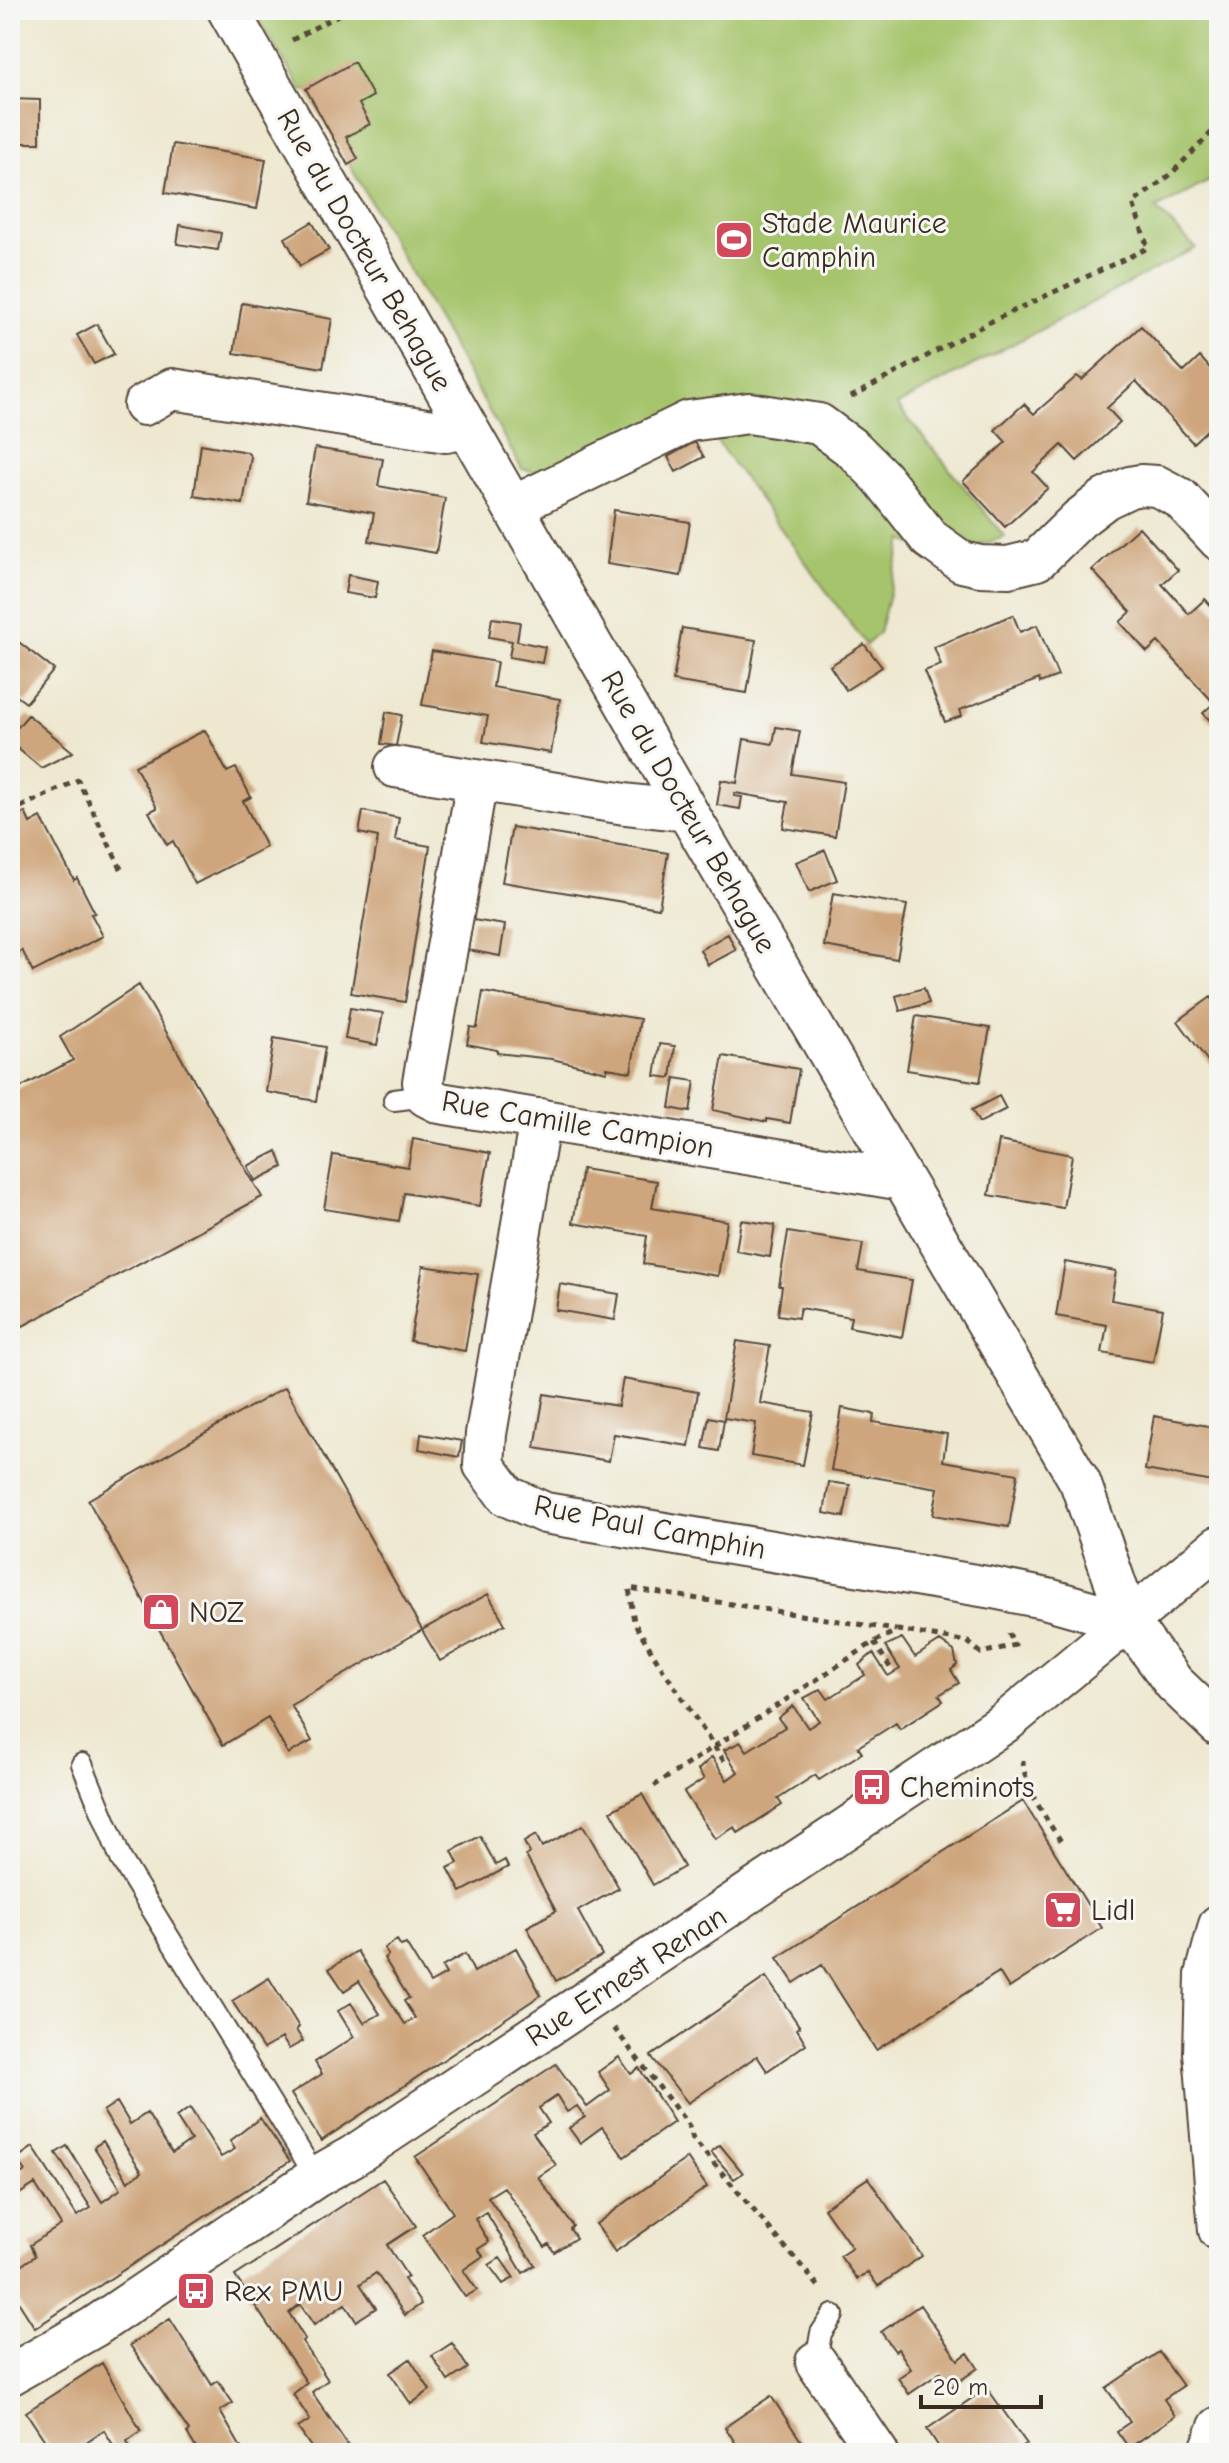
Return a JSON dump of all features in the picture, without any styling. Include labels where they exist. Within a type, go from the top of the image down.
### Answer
[{"type":"street","name":"Rue du Docteur Behague","points":[[228,10],[687,811],[1080,1482],[1129,1622],[1174,1683],[1219,1726]]},
{"type":"street","points":[[144,405],[172,389],[446,432],[467,428]]},
{"type":"street","points":[[514,506],[689,421],[749,413],[819,424],[853,449],[881,477],[930,539],[962,562],[1008,567],[1037,560],[1079,519],[1105,499],[1141,485],[1157,486],[1180,498],[1219,540]]},
{"type":"street","points":[[395,767],[687,811]]},
{"type":"street","name":"Rue Camille Campion","points":[[477,781],[423,1082],[410,1098],[903,1180]]},
{"type":"street","name":"Rue Paul Camphin","points":[[540,1119],[486,1434],[484,1465],[507,1496],[545,1513],[993,1588],[1048,1599],[1129,1622]]},
{"type":"street","name":"Rue Ernest Renan","points":[[10,2375],[94,2327],[1007,1721],[1219,1546]]},
{"type":"street","points":[[1219,1925],[1206,1975],[1204,2053],[1219,2230]]},
{"type":"street","points":[[816,2362],[878,2453]]},
{"type":"lane","points":[[82,1764],[121,1859],[316,2177]]},
{"type":"lane","points":[[816,2362],[821,2333],[833,2315]]},
{"type":"path","points":[[255,58],[347,10]]},
{"type":"path","points":[[819,424],[856,392],[990,322],[1148,248],[1133,203],[1170,175],[1219,125]]},
{"type":"path","points":[[10,812],[78,780],[123,873]]},
{"type":"path","points":[[724,1761],[634,1622],[629,1588],[968,1642],[981,1653],[1007,1647]]},
{"type":"path","points":[[654,1786],[874,1642],[898,1630]]},
{"type":"path","points":[[874,1642],[891,1669]]},
{"type":"path","points":[[1007,1721],[1023,1740],[1023,1769],[1048,1824],[1061,1841]]},
{"type":"path","points":[[594,1997],[689,2126],[693,2139],[825,2294],[833,2315]]},
{"type":"green space","name":"Stade Maurice Camphin","points":[[253,10],[1219,10],[1219,176],[1156,209],[1196,248],[897,405],[1005,537],[944,556],[903,540],[879,633],[866,645],[713,436],[544,473],[522,469],[307,90],[302,91]]},
{"type":"building","points":[[354,62],[373,96],[359,104],[370,124],[346,137],[358,159],[348,165],[306,89]]},
{"type":"building","points":[[10,99],[40,100],[40,143],[10,143]]},
{"type":"building","points":[[173,144],[266,159],[257,209],[165,193]]},
{"type":"building","points":[[312,222],[329,250],[300,266],[285,238]]},
{"type":"building","points":[[180,225],[221,233],[218,250],[177,244]]},
{"type":"building","points":[[242,303],[332,319],[323,368],[234,353]]},
{"type":"building","points":[[97,324],[114,354],[94,364],[77,335]]},
{"type":"building","points":[[1141,326],[1184,372],[1200,357],[1219,378],[1219,439],[1209,428],[1193,443],[1136,381],[1107,408],[1120,422],[1077,461],[1062,445],[1033,472],[1048,488],[1005,527],[963,481],[1006,442],[995,430],[1024,404],[1034,414],[1077,376],[1082,380]]},
{"type":"building","points":[[695,442],[704,457],[676,472],[668,457]]},
{"type":"building","points":[[201,444],[247,452],[251,457],[243,504],[194,496]]},
{"type":"building","points":[[315,448],[383,459],[378,486],[445,498],[436,553],[369,541],[374,513],[306,501]]},
{"type":"building","points":[[614,510],[690,522],[681,576],[607,564]]},
{"type":"building","points":[[1139,527],[1178,570],[1162,584],[1189,614],[1205,599],[1219,614],[1219,730],[1203,713],[1214,703],[1158,642],[1147,652],[1120,622],[1131,612],[1092,570]]},
{"type":"building","points":[[348,575],[378,581],[375,598],[345,593]]},
{"type":"building","points":[[1013,615],[1020,632],[1037,625],[1058,676],[1040,683],[1039,679],[960,710],[962,716],[945,722],[924,671],[941,665],[934,647]]},
{"type":"building","points":[[492,618],[520,622],[517,641],[545,647],[542,663],[509,657],[512,641],[489,637]]},
{"type":"building","points":[[682,628],[756,640],[747,693],[673,681]]},
{"type":"building","points":[[10,635],[54,670],[26,703],[10,691]]},
{"type":"building","points":[[864,644],[882,667],[846,690],[830,666]]},
{"type":"building","points":[[432,651],[497,662],[493,687],[560,699],[551,753],[483,742],[488,716],[422,705]]},
{"type":"building","points":[[386,712],[402,715],[396,746],[381,744]]},
{"type":"building","points":[[28,715],[73,752],[41,768],[10,742],[10,736]]},
{"type":"building","points":[[776,727],[800,731],[792,774],[844,782],[835,836],[783,828],[788,802],[735,793],[734,796],[742,797],[740,809],[717,805],[721,780],[737,783],[744,739],[773,744]]},
{"type":"building","points":[[205,730],[227,772],[236,768],[251,797],[243,801],[266,847],[195,884],[173,841],[167,845],[149,812],[157,808],[135,766]]},
{"type":"building","points":[[363,811],[399,818],[395,840],[430,846],[405,1002],[351,993],[378,837],[359,833]]},
{"type":"building","points":[[25,812],[30,823],[41,817],[74,880],[77,878],[103,936],[33,972],[22,950],[13,956],[10,951],[10,819]]},
{"type":"building","points":[[512,827],[668,853],[659,908],[502,882]]},
{"type":"building","points":[[825,850],[837,880],[809,892],[796,862]]},
{"type":"building","points":[[833,893],[907,905],[897,959],[824,946]]},
{"type":"building","points":[[473,920],[505,925],[500,956],[468,950]]},
{"type":"building","points":[[728,934],[736,950],[708,965],[700,950]]},
{"type":"building","points":[[139,985],[262,1197],[10,1333],[10,1244],[15,1241],[10,1232],[10,1093],[73,1060],[60,1037]]},
{"type":"building","points":[[924,988],[929,1003],[900,1011],[896,996]]},
{"type":"building","points":[[483,992],[640,1019],[631,1072],[607,1068],[607,1072],[552,1059],[497,1053],[497,1050],[467,1044],[470,1027],[477,1028]]},
{"type":"building","points":[[1211,997],[1219,1007],[1219,1070],[1216,1072],[1178,1021]]},
{"type":"building","points":[[350,1008],[383,1013],[377,1045],[345,1039]]},
{"type":"building","points":[[916,1016],[990,1028],[980,1082],[907,1070]]},
{"type":"building","points":[[274,1038],[325,1047],[316,1101],[266,1092]]},
{"type":"building","points":[[660,1044],[675,1046],[671,1078],[655,1076]]},
{"type":"building","points":[[723,1056],[799,1069],[790,1123],[767,1119],[767,1122],[713,1110]]},
{"type":"building","points":[[675,1078],[695,1081],[690,1112],[670,1108]]},
{"type":"building","points":[[999,1096],[1006,1109],[979,1123],[972,1110]]},
{"type":"building","points":[[413,1139],[490,1153],[480,1206],[404,1193],[399,1221],[324,1209],[333,1155],[408,1167]]},
{"type":"building","points":[[999,1141],[1072,1155],[1063,1208],[989,1195]]},
{"type":"building","points":[[277,1151],[283,1167],[255,1181],[248,1166]]},
{"type":"building","points":[[582,1169],[657,1181],[652,1208],[727,1221],[718,1276],[643,1264],[647,1236],[573,1223]]},
{"type":"building","points":[[741,1220],[775,1225],[770,1257],[736,1251]]},
{"type":"building","points":[[788,1232],[863,1244],[858,1271],[912,1280],[902,1337],[849,1327],[851,1317],[800,1308],[798,1318],[778,1315],[782,1286],[779,1286]]},
{"type":"building","points":[[1065,1262],[1116,1271],[1111,1300],[1163,1309],[1153,1362],[1102,1353],[1107,1325],[1056,1316]]},
{"type":"building","points":[[423,1266],[478,1274],[465,1351],[410,1341]]},
{"type":"building","points":[[560,1284],[619,1294],[615,1320],[556,1310]]},
{"type":"building","points":[[737,1341],[770,1346],[760,1403],[813,1412],[803,1465],[751,1456],[756,1423],[724,1418]]},
{"type":"building","points":[[623,1379],[698,1392],[689,1446],[614,1434],[609,1461],[535,1448],[544,1394],[618,1406]]},
{"type":"building","points":[[285,1387],[422,1630],[291,1705],[312,1741],[288,1754],[268,1718],[223,1745],[88,1500]]},
{"type":"building","points":[[842,1408],[874,1414],[873,1422],[947,1434],[943,1461],[1018,1474],[1009,1527],[933,1515],[938,1488],[831,1470]]},
{"type":"building","points":[[1154,1416],[1219,1428],[1219,1483],[1145,1470]]},
{"type":"building","points":[[709,1417],[724,1420],[719,1451],[703,1448]]},
{"type":"building","points":[[421,1434],[462,1441],[459,1457],[419,1449]]},
{"type":"building","points":[[829,1482],[850,1485],[844,1517],[824,1513]]},
{"type":"building","points":[[488,1594],[505,1624],[440,1661],[422,1630]]},
{"type":"building","points":[[902,1638],[915,1657],[940,1641],[954,1651],[957,1665],[951,1670],[959,1683],[939,1695],[943,1701],[900,1729],[896,1723],[858,1747],[862,1753],[819,1780],[815,1775],[778,1799],[782,1805],[738,1833],[735,1827],[715,1839],[684,1792],[704,1779],[698,1770],[712,1757],[727,1780],[738,1772],[724,1750],[741,1742],[747,1751],[785,1727],[778,1718],[793,1706],[808,1728],[819,1721],[804,1698],[821,1689],[828,1699],[865,1675],[859,1665],[873,1653],[888,1676],[900,1669],[885,1646]]},
{"type":"building","points":[[642,1794],[684,1867],[653,1885],[611,1811]]},
{"type":"building","points":[[1023,1801],[1102,1928],[1009,1988],[999,1972],[876,2050],[822,1965],[794,1983],[777,1958]]},
{"type":"building","points":[[583,1825],[619,1888],[578,1911],[602,1955],[556,1981],[527,1927],[556,1911],[526,1856],[530,1853],[524,1842],[536,1835],[542,1847]]},
{"type":"building","points":[[480,1836],[496,1865],[505,1860],[508,1867],[461,1892],[448,1868],[458,1863],[452,1851]]},
{"type":"building","points":[[397,1940],[401,1946],[406,1944],[430,1983],[446,1974],[442,1967],[465,1954],[474,1972],[516,1948],[541,1995],[321,2141],[291,2094],[322,2074],[315,2062],[354,2037],[338,2011],[351,2003],[364,2023],[380,2014],[359,1981],[344,1991],[329,1969],[357,1951],[405,2024],[415,2018],[404,2001],[409,1998],[384,1958],[388,1955],[384,1948]]},
{"type":"building","points":[[766,1977],[800,2027],[797,2029],[806,2044],[767,2071],[757,2056],[688,2103],[651,2056]]},
{"type":"building","points":[[269,1978],[299,2027],[296,2030],[303,2041],[289,2049],[282,2038],[263,2049],[232,2001]]},
{"type":"building","points":[[619,2057],[631,2074],[639,2068],[674,2122],[624,2157],[602,2127],[580,2143],[569,2128],[585,2117],[577,2106],[567,2112],[557,2096],[539,2108],[549,2123],[533,2133],[556,2165],[538,2177],[573,2226],[570,2229],[576,2238],[554,2252],[549,2244],[545,2247],[504,2187],[488,2197],[535,2265],[523,2273],[486,2212],[475,2219],[489,2242],[478,2249],[483,2256],[463,2270],[477,2290],[465,2297],[422,2235],[453,2213],[415,2157],[556,2064],[587,2107],[610,2090],[598,2072]]},
{"type":"building","points":[[117,2102],[130,2124],[147,2113],[172,2153],[191,2140],[176,2117],[190,2108],[221,2157],[235,2149],[230,2141],[260,2118],[290,2161],[35,2328],[10,2289],[10,2273],[35,2256],[30,2245],[61,2225],[35,2184],[13,2198],[10,2181],[25,2171],[16,2159],[33,2147],[77,2216],[91,2208],[56,2153],[67,2146],[102,2202],[121,2189],[94,2147],[103,2141],[128,2181],[142,2172],[103,2111]]},
{"type":"building","points":[[720,2145],[743,2173],[734,2179],[711,2152]]},
{"type":"building","points":[[687,2158],[707,2187],[615,2252],[596,2224]]},
{"type":"building","points":[[868,2178],[922,2256],[878,2286],[868,2272],[857,2279],[840,2256],[852,2248],[824,2208]]},
{"type":"building","points":[[383,2179],[416,2226],[387,2245],[421,2304],[405,2315],[376,2273],[360,2284],[376,2308],[356,2321],[345,2304],[314,2325],[300,2304],[289,2313],[305,2339],[302,2341],[328,2380],[312,2392],[353,2453],[315,2453],[298,2428],[310,2420],[293,2394],[307,2383],[235,2276]]},
{"type":"building","points":[[500,2258],[514,2278],[503,2284],[489,2265]]},
{"type":"building","points":[[920,2305],[958,2360],[968,2353],[978,2368],[951,2387],[941,2372],[909,2394],[898,2378],[911,2369],[898,2349],[895,2351],[881,2332]]},
{"type":"building","points":[[170,2319],[212,2385],[218,2381],[233,2403],[220,2411],[244,2453],[199,2453],[187,2433],[189,2431],[130,2345]]},
{"type":"building","points":[[452,2343],[468,2368],[448,2381],[432,2356]]},
{"type":"building","points":[[1159,2352],[1183,2386],[1164,2399],[1175,2416],[1129,2448],[1117,2431],[1130,2422],[1106,2388]]},
{"type":"building","points":[[410,2359],[430,2390],[411,2404],[390,2373]]},
{"type":"building","points":[[102,2363],[141,2431],[127,2441],[133,2453],[118,2453],[104,2430],[70,2453],[53,2453],[26,2412]]},
{"type":"building","points":[[987,2388],[1027,2444],[1014,2453],[943,2453],[927,2429]]},
{"type":"building","points":[[771,2396],[809,2453],[742,2453],[725,2427]]},
{"type":"place","name":"Stade Maurice Camphin","points":[[734,240]]},
{"type":"place","name":"NOZ","points":[[161,1612]]},
{"type":"place","name":"Cheminots","points":[[872,1787]]},
{"type":"place","name":"Lidl","points":[[1063,1910]]},
{"type":"place","name":"Rex PMU","points":[[196,2291]]}]
